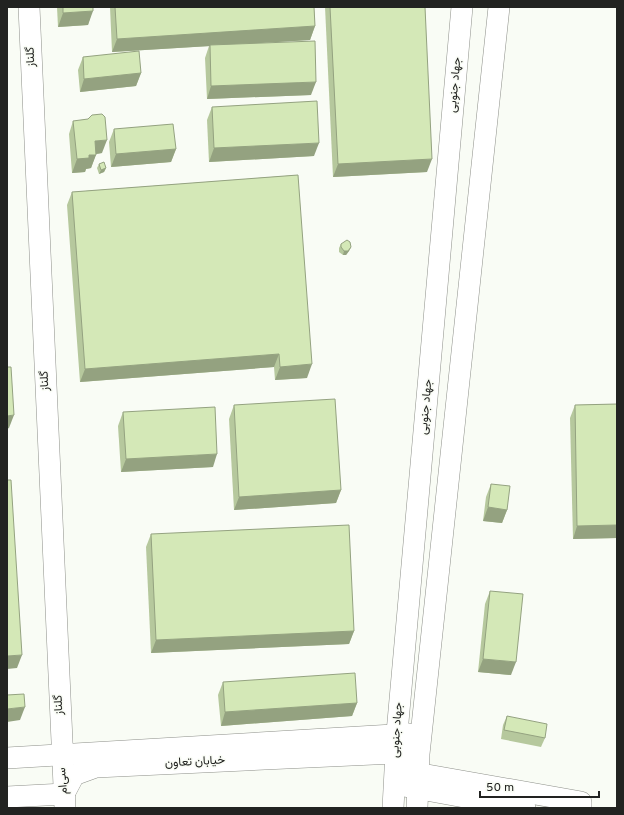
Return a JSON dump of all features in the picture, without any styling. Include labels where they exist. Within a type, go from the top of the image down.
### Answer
[{"type":"street","name":"گلناز","points":[[29,7],[61,755]]},
{"type":"street","name":"جهاد جنوبی","points":[[393,808],[395,760],[462,7]]},
{"type":"street","name":"جهاد جنوبی","points":[[416,808],[419,762],[498,7]]},
{"type":"street","name":"خیابان تعاون","points":[[7,758],[61,755],[395,760]]},
{"type":"street","name":"سی‌ام","points":[[61,755],[64,801]]},
{"type":"street","name":"خیابان تعاون","points":[[64,801],[74,775],[96,767],[395,760]]},
{"type":"street","points":[[395,760],[419,762],[581,802],[580,808]]},
{"type":"street","points":[[395,760],[419,762],[525,808]]},
{"type":"street","points":[[7,797],[64,801]]},
{"type":"building","points":[[63,7],[93,7],[93,11],[63,13]]},
{"type":"building","points":[[115,7],[314,7],[315,26],[117,39]]},
{"type":"building","points":[[330,7],[425,7],[432,159],[338,164]]},
{"type":"building","points":[[315,41],[316,82],[211,86],[210,45]]},
{"type":"building","points":[[139,51],[141,73],[84,79],[83,57]]},
{"type":"building","points":[[317,101],[319,143],[214,148],[212,107]]},
{"type":"building","points":[[102,114],[105,117],[107,140],[95,141],[96,155],[89,155],[89,158],[77,159],[73,121],[88,119],[92,115]]},
{"type":"building","points":[[173,124],[176,149],[116,154],[114,129]]},
{"type":"building","points":[[104,162],[106,168],[101,170],[99,164]]},
{"type":"building","points":[[298,175],[312,364],[280,367],[279,354],[85,369],[72,192]]},
{"type":"building","points":[[347,240],[350,242],[351,247],[348,251],[344,251],[341,244]]},
{"type":"building","points":[[7,367],[11,367],[14,415],[7,416]]},
{"type":"building","points":[[335,399],[341,490],[239,497],[234,405]]},
{"type":"building","points":[[617,404],[617,525],[577,526],[575,405]]},
{"type":"building","points":[[215,407],[217,454],[126,459],[123,412]]},
{"type":"building","points":[[7,480],[11,480],[22,655],[7,656]]},
{"type":"building","points":[[491,484],[510,486],[507,510],[488,507]]},
{"type":"building","points":[[349,525],[354,631],[156,640],[151,534]]},
{"type":"building","points":[[490,591],[523,594],[516,662],[483,659]]},
{"type":"building","points":[[355,673],[357,703],[225,712],[223,682]]},
{"type":"building","points":[[24,694],[25,707],[7,709],[7,695]]},
{"type":"building","points":[[507,716],[547,724],[545,738],[504,730]]}]
